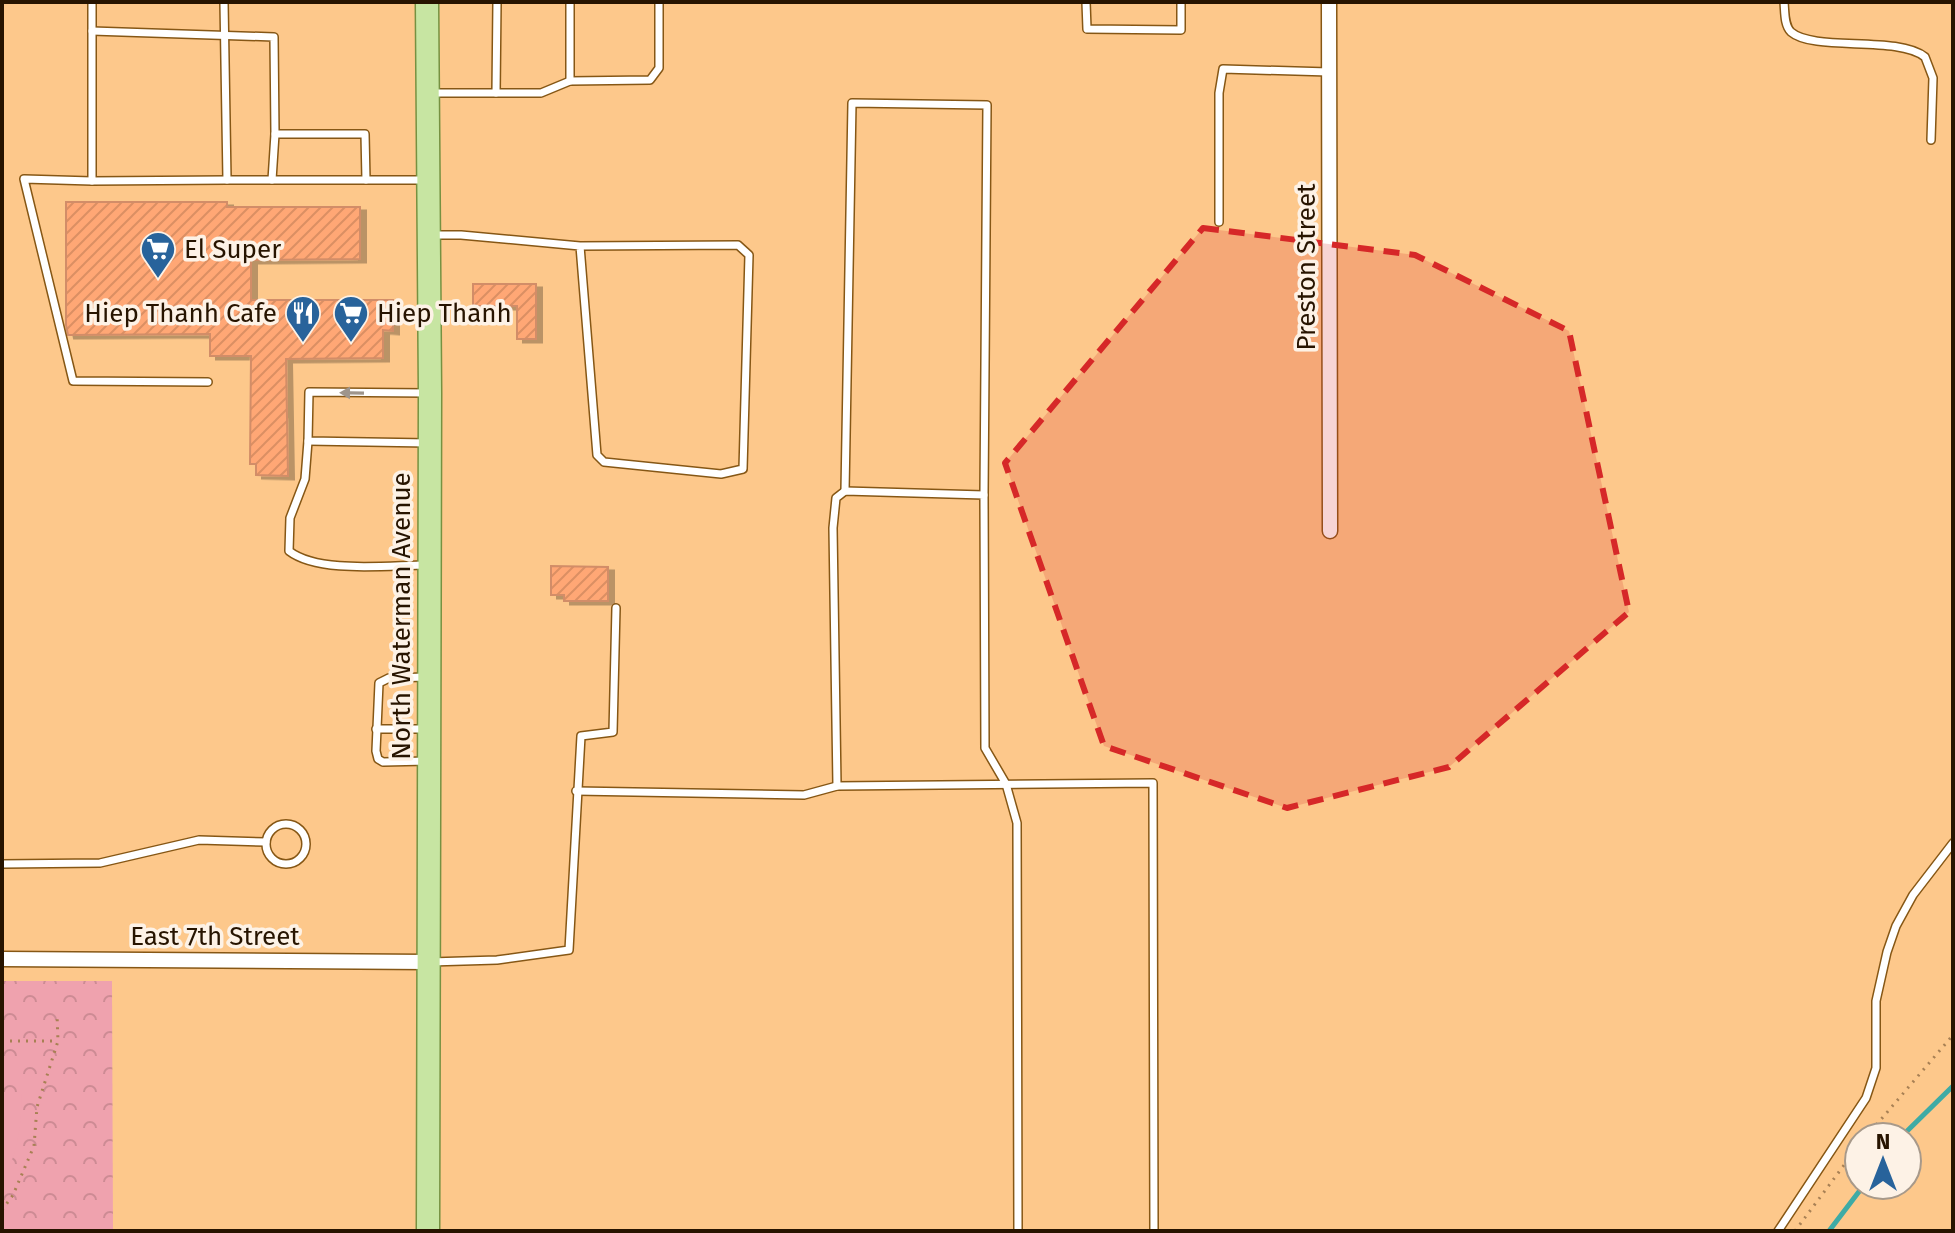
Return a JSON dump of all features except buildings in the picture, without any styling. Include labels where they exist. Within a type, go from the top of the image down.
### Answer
[{"type":"main road","name":"North Waterman Avenue","points":[[427,2],[430,393],[428,1231]]},
{"type":"street","name":"Preston Street","points":[[1329,2],[1330,531]]},
{"type":"street","name":"East 7th Street","points":[[2,959],[428,962]]},
{"type":"lane","points":[[92,2],[92,181]]},
{"type":"lane","points":[[224,2],[227,180]]},
{"type":"lane","points":[[496,93],[497,2]]},
{"type":"lane","points":[[570,2],[570,81]]},
{"type":"lane","points":[[428,93],[541,93],[570,81],[650,80],[659,68],[659,2]]},
{"type":"lane","points":[[1086,2],[1087,29],[1181,30],[1181,2]]},
{"type":"lane","points":[[1784,2],[1786,22],[1790,30],[1798,35],[1908,48],[1925,57],[1933,78],[1931,140]]},
{"type":"lane","points":[[92,31],[274,37],[272,180]]},
{"type":"lane","points":[[1219,222],[1219,93],[1223,69],[1329,72]]},
{"type":"lane","points":[[845,491],[852,103],[987,105],[985,748],[1006,784],[1017,823],[1018,1231]]},
{"type":"lane","points":[[275,134],[365,134],[366,180]]},
{"type":"lane","points":[[208,382],[73,381],[24,179],[429,180]]},
{"type":"lane","points":[[429,235],[580,246],[738,245],[749,255],[743,469],[721,474],[604,462],[597,455],[580,246]]},
{"type":"lane","points":[[429,565],[333,565],[302,560],[289,551],[290,518],[305,479],[309,392],[430,393]]},
{"type":"lane","points":[[308,441],[430,443]]},
{"type":"lane","points":[[837,786],[833,528],[836,498],[845,491],[984,495]]},
{"type":"lane","points":[[428,962],[497,960],[569,950],[581,736],[613,732],[616,608]]},
{"type":"lane","points":[[429,677],[389,678],[379,683],[376,729],[378,759],[383,762],[429,761]]},
{"type":"lane","points":[[376,729],[429,729]]},
{"type":"lane","points":[[576,791],[804,795],[837,786],[1153,783],[1154,1231]]},
{"type":"lane","points":[[292,824],[303,832],[307,845],[297,861],[285,864],[269,854],[266,842],[268,835],[278,825],[292,824]]},
{"type":"lane","points":[[2,864],[100,863],[199,840],[266,842]]},
{"type":"lane","points":[[1778,1231],[1866,1098],[1876,1068],[1876,1001],[1887,952],[1896,926],[1913,895],[1953,843]]},
{"type":"path","points":[[2,1210],[13,1195],[34,1146],[37,1107],[58,1041],[57,1015]]},
{"type":"path","points":[[1879,1121],[1953,1035]]},
{"type":"path","points":[[2,1041],[58,1041]]},
{"type":"path","points":[[1795,1231],[1843,1166]]},
{"type":"highlighted area","points":[[1203,228],[1415,255],[1569,331],[1629,612],[1449,767],[1287,808],[1104,746],[1005,463]]},
{"type":"green space","points":[[2,981],[112,981],[113,1231],[2,1231]]},
{"type":"green space","points":[[2,1093],[21,1093],[21,1104],[15,1150],[2,1180]]},
{"type":"waterway","points":[[1917,1121],[1953,1086]]},
{"type":"waterway","points":[[1829,1231],[1852,1201]]},
{"type":"place","name":"El Super","points":[[158,280]]},
{"type":"place","name":"Hiep Thanh Cafe","points":[[303,344]]},
{"type":"place","name":"Hiep Thanh","points":[[351,344]]}]
